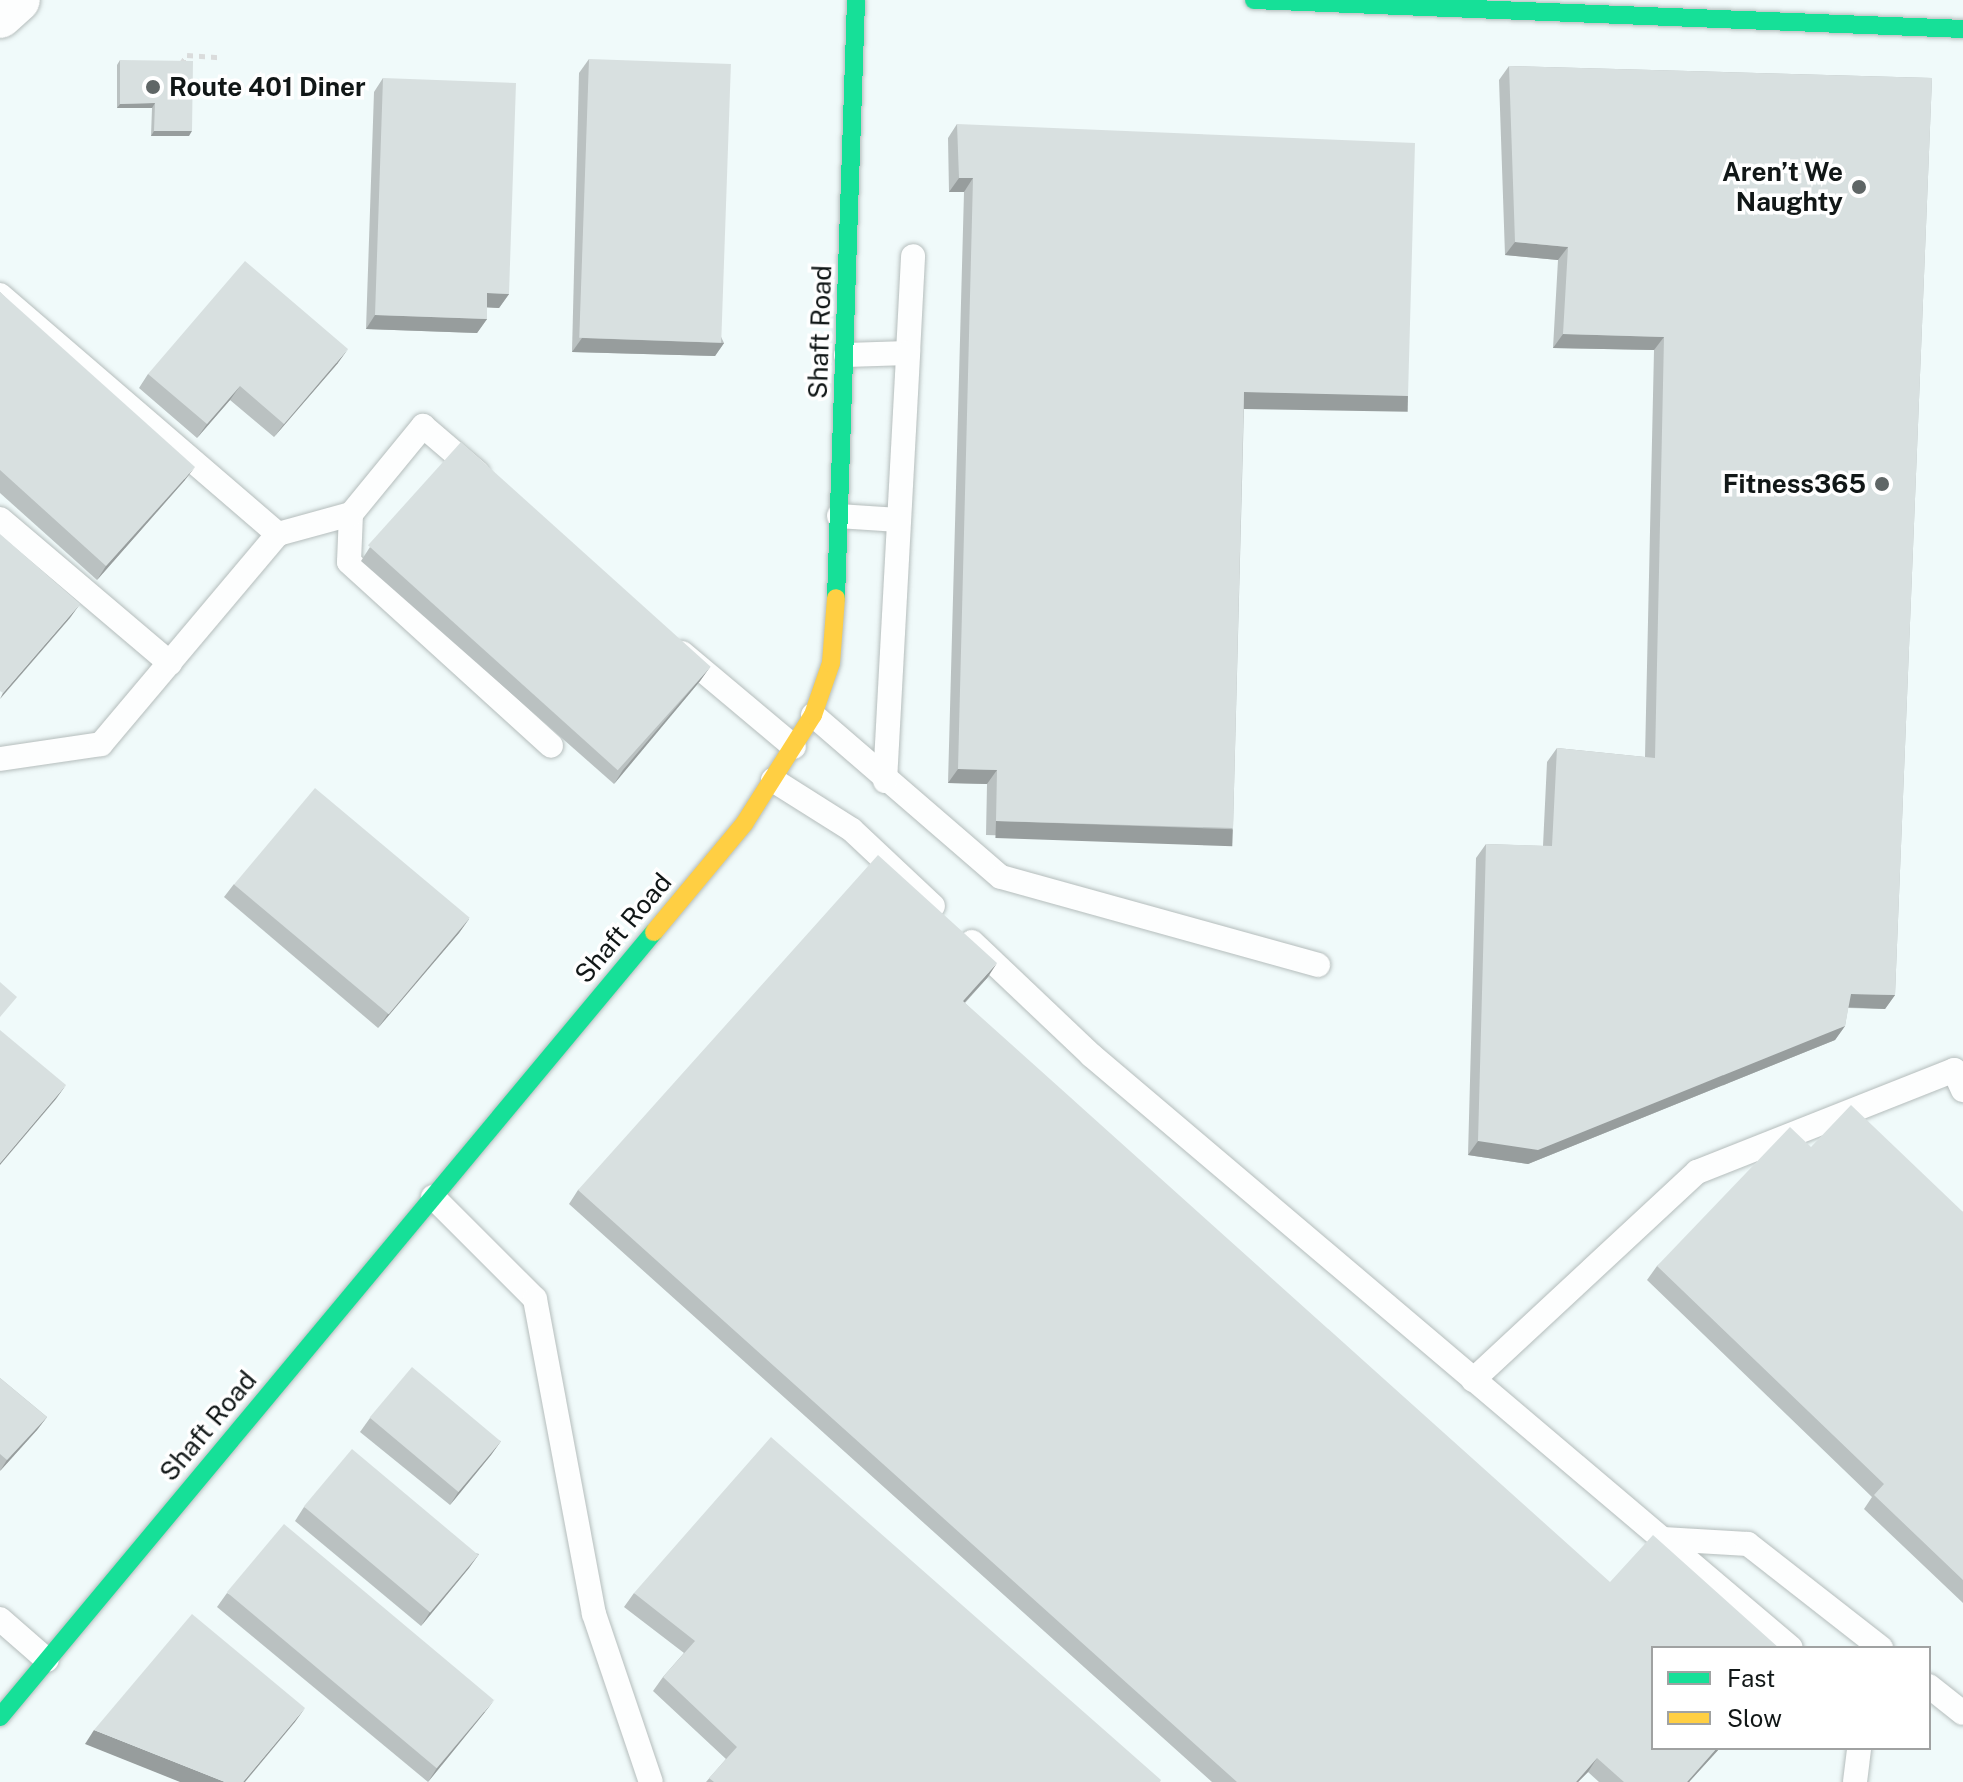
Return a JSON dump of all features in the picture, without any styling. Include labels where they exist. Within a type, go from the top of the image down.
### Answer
[{"type":"street","points":[[0,16],[18,0]]},
{"type":"street","name":"Shaft Road","points":[[0,1717],[433,1197],[773,780],[813,715],[831,663],[846,355],[856,0]]},
{"type":"street","points":[[1254,0],[1963,29]]},
{"type":"lane","points":[[885,781],[913,256]]},
{"type":"lane","points":[[0,295],[278,534]]},
{"type":"lane","points":[[846,355],[908,353]]},
{"type":"lane","points":[[0,758],[101,744],[278,534],[351,514],[423,426],[496,488]]},
{"type":"lane","points":[[351,514],[349,562],[551,746]]},
{"type":"lane","points":[[839,516],[898,520]]},
{"type":"lane","points":[[0,519],[170,663]]},
{"type":"lane","points":[[663,636],[794,747]]},
{"type":"lane","points":[[813,715],[885,781],[1001,877],[1318,965]]},
{"type":"lane","points":[[773,780],[852,830],[1091,1055],[1789,1646]]},
{"type":"lane","points":[[1473,1380],[1697,1172],[1954,1070],[1963,1090]]},
{"type":"lane","points":[[433,1197],[535,1299],[594,1614],[651,1782]]},
{"type":"lane","points":[[1663,1539],[1748,1544],[1878,1646]]},
{"type":"lane","points":[[0,1619],[47,1660]]},
{"type":"lane","points":[[1931,1688],[1963,1713]]},
{"type":"lane","points":[[1855,1782],[1859,1750]]},
{"type":"path","points":[[181,65],[187,55],[219,57]]},
{"type":"building","points":[[589,59],[731,64],[721,343],[579,338]]},
{"type":"building","name":"Route 401 Diner","points":[[120,60],[193,61],[192,131],[154,131],[155,103],[120,104]]},
{"type":"building","points":[[1509,66],[1932,78],[1895,995],[1851,994],[1845,1026],[1538,1150],[1478,1141],[1486,844],[1552,846],[1557,748],[1655,758],[1664,337],[1563,334],[1568,247],[1515,242]]},
{"type":"building","points":[[383,78],[516,83],[509,294],[487,293],[487,319],[375,315]]},
{"type":"building","points":[[957,124],[1415,143],[1408,396],[1244,392],[1233,828],[996,821],[997,770],[958,769],[973,178],[959,178]]},
{"type":"building","points":[[245,261],[348,349],[284,424],[240,386],[207,424],[148,374]]},
{"type":"building","points":[[0,292],[195,467],[106,566],[0,470]]},
{"type":"building","points":[[461,442],[711,667],[618,770],[368,545]]},
{"type":"building","points":[[0,534],[80,604],[3,693],[0,691]]},
{"type":"building","points":[[315,788],[470,918],[389,1014],[234,885]]},
{"type":"building","points":[[878,855],[997,963],[963,1001],[1610,1582],[1653,1535],[1777,1646],[1651,1646],[1651,1750],[1715,1750],[1687,1782],[1624,1782],[1597,1758],[1576,1782],[1237,1782],[578,1190]]},
{"type":"building","points":[[0,982],[17,997],[0,1017]]},
{"type":"building","points":[[0,1030],[66,1085],[0,1163]]},
{"type":"building","points":[[1851,1105],[1963,1212],[1963,1580],[1874,1495],[1884,1484],[1657,1266],[1790,1127],[1811,1147]]},
{"type":"building","points":[[412,1367],[501,1442],[458,1492],[370,1418]]},
{"type":"building","points":[[0,1378],[47,1417],[7,1460],[0,1454]]},
{"type":"building","points":[[771,1437],[1160,1782],[714,1782],[709,1778],[737,1747],[663,1677],[695,1641],[634,1593]]},
{"type":"building","points":[[352,1449],[478,1555],[430,1613],[304,1506]]},
{"type":"building","points":[[284,1524],[494,1700],[437,1768],[227,1592]]},
{"type":"building","points":[[192,1614],[305,1708],[243,1782],[225,1782],[94,1730]]},
{"type":"traffic: fast","points":[[836,598],[856,0]]},
{"type":"traffic: fast","points":[[1254,0],[1963,29]]},
{"type":"traffic: fast","points":[[0,1717],[654,932]]},
{"type":"traffic: slow","points":[[654,932],[744,824],[813,715],[831,663],[836,598]]},
{"type":"place","name":"Route 401 Diner","points":[[153,87]]},
{"type":"place","name":"Aren’t We Naughty","points":[[1859,187]]},
{"type":"place","name":"Fitness365","points":[[1882,484]]}]
